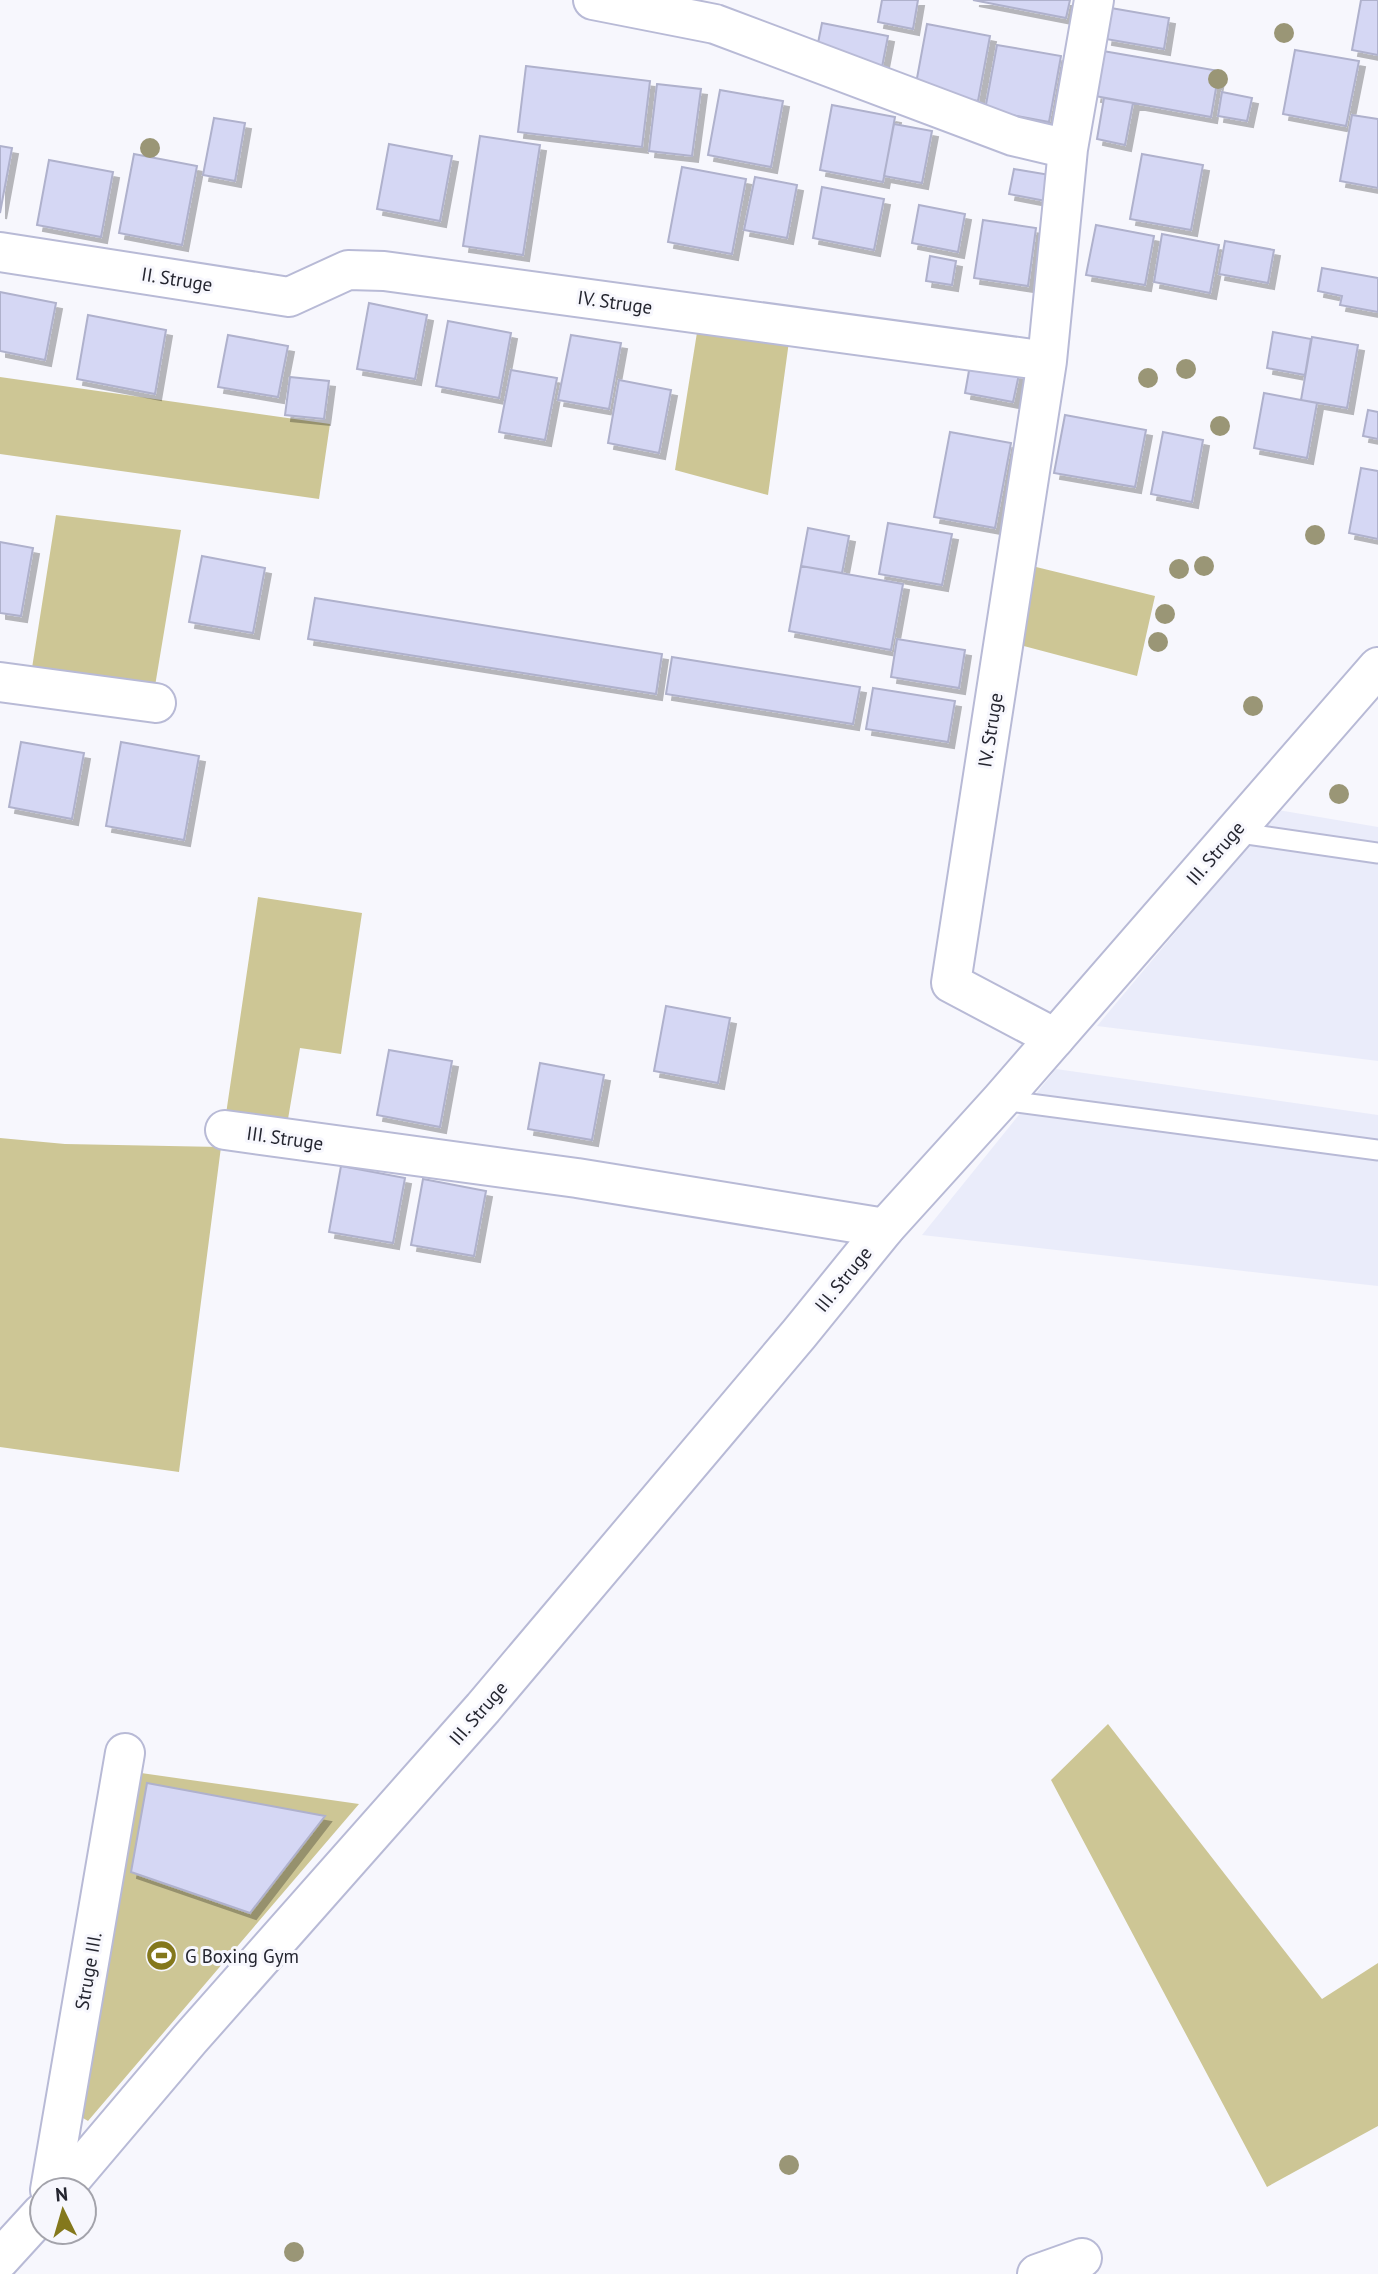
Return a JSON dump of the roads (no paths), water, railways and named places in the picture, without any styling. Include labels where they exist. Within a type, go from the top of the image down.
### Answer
[{"type":"street","points":[[593,0],[715,24],[1013,136],[1068,149]]},
{"type":"street","name":"IV. Struge","points":[[1055,1038],[951,983],[1047,361],[1068,149],[1094,0]]},
{"type":"street","name":"II. Struge","points":[[0,252],[289,296],[348,270]]},
{"type":"street","name":"IV. Struge","points":[[348,270],[405,274],[1047,361]]},
{"type":"street","name":"III. Struge","points":[[74,2176],[190,2039],[483,1708],[799,1334],[885,1228],[1001,1100],[1378,667]]},
{"type":"street","points":[[0,682],[156,703]]},
{"type":"street","name":"III. Struge","points":[[225,1130],[577,1178],[885,1228]]},
{"type":"street","name":"Struge III.","points":[[52,2176],[125,1753]]},
{"type":"street","points":[[0,2259],[28,2228]]},
{"type":"street","points":[[1037,2274],[1082,2258]]},
{"type":"lane","points":[[1233,832],[1378,853]]},
{"type":"lane","points":[[1001,1100],[1378,1150]]},
{"type":"place","name":"G Boxing Gym","points":[[162,1956]]}]
